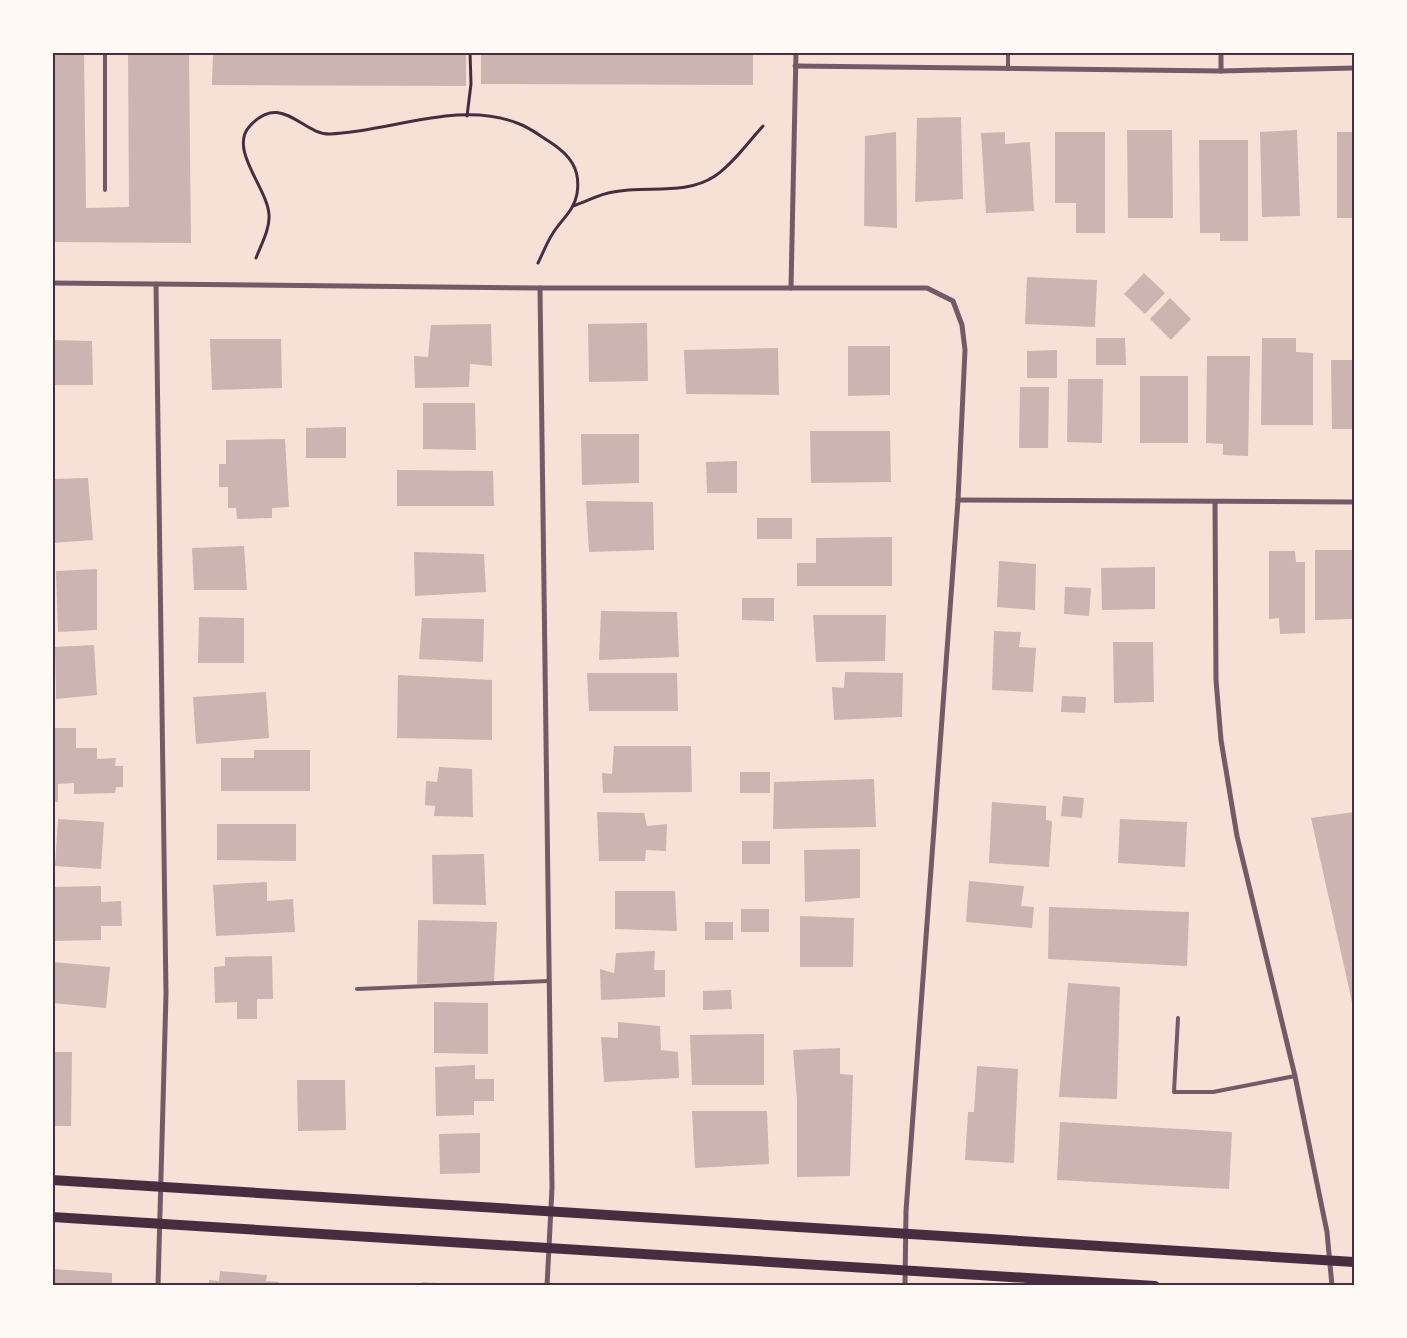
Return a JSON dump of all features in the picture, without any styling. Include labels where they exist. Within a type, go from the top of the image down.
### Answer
[{"type":"main road","points":[[52,1180],[1354,1262]]},
{"type":"main road","points":[[52,1217],[1155,1286]]},
{"type":"street","points":[[791,288],[796,52]]},
{"type":"street","points":[[1221,52],[1221,71]]},
{"type":"street","points":[[795,66],[1221,71],[1354,68]]},
{"type":"street","points":[[52,283],[540,288],[927,288],[953,300],[962,325],[965,350],[958,500],[906,1234],[905,1286]]},
{"type":"street","points":[[156,284],[166,994],[158,1286]]},
{"type":"street","points":[[540,288],[551,1211],[547,1286]]},
{"type":"street","points":[[958,500],[1354,502]]},
{"type":"street","points":[[1215,502],[1216,680],[1221,740],[1237,836],[1295,1076],[1327,1232],[1332,1286]]},
{"type":"lane","points":[[105,52],[105,190]]},
{"type":"lane","points":[[1008,52],[1008,69]]},
{"type":"lane","points":[[357,990],[548,981]]},
{"type":"lane","points":[[1178,1018],[1174,1092],[1213,1092],[1295,1076]]},
{"type":"path","points":[[468,116],[471,84],[470,52]]},
{"type":"path","points":[[256,258],[268,225],[269,215],[263,191],[245,154],[244,139],[248,129],[257,119],[268,114],[289,114],[319,133],[327,134],[357,132],[468,116],[488,116],[518,123],[562,150],[572,160],[578,182],[573,206],[554,232],[538,263]]},
{"type":"path","points":[[573,206],[612,192],[688,186],[703,182],[720,171],[763,126]]},
{"type":"building","points":[[52,52],[84,52],[86,208],[129,207],[128,52],[189,52],[191,243],[52,242]]},
{"type":"building","points":[[213,52],[466,52],[466,86],[212,85]]},
{"type":"building","points":[[481,52],[753,52],[753,85],[481,84]]},
{"type":"building","points":[[961,117],[963,199],[915,202],[917,118]]},
{"type":"building","points":[[1127,130],[1172,130],[1173,218],[1128,218]]},
{"type":"building","points":[[1297,130],[1300,216],[1262,217],[1260,132]]},
{"type":"building","points":[[896,132],[897,228],[864,226],[865,136]]},
{"type":"building","points":[[1005,132],[1005,144],[1030,142],[1034,211],[986,213],[981,133]]},
{"type":"building","points":[[1055,132],[1105,132],[1105,233],[1076,233],[1076,203],[1055,203]]},
{"type":"building","points":[[1337,132],[1354,132],[1354,218],[1337,218]]},
{"type":"building","points":[[1199,140],[1248,140],[1248,241],[1220,241],[1220,233],[1200,233]]},
{"type":"building","points":[[1144,273],[1165,293],[1145,314],[1124,294]]},
{"type":"building","points":[[1027,277],[1097,280],[1095,327],[1025,324]]},
{"type":"building","points":[[1170,298],[1191,319],[1171,340],[1150,319]]},
{"type":"building","points":[[647,323],[648,381],[589,382],[588,324]]},
{"type":"building","points":[[491,324],[492,366],[470,364],[469,387],[415,388],[414,356],[428,357],[431,325]]},
{"type":"building","points":[[1096,338],[1125,338],[1126,365],[1096,365]]},
{"type":"building","points":[[1262,338],[1296,338],[1296,352],[1313,353],[1313,425],[1261,425]]},
{"type":"building","points":[[210,339],[281,339],[282,388],[212,390]]},
{"type":"building","points":[[52,340],[92,341],[93,385],[52,385]]},
{"type":"building","points":[[848,346],[890,346],[890,395],[848,396]]},
{"type":"building","points":[[778,348],[779,395],[686,394],[684,350]]},
{"type":"building","points":[[1057,350],[1057,378],[1027,378],[1027,351]]},
{"type":"building","points":[[1207,356],[1250,356],[1248,456],[1223,455],[1223,444],[1206,443]]},
{"type":"building","points":[[1331,360],[1354,360],[1354,429],[1332,429]]},
{"type":"building","points":[[1140,376],[1188,376],[1188,443],[1140,443]]},
{"type":"building","points":[[1068,379],[1103,379],[1102,443],[1067,442]]},
{"type":"building","points":[[1020,387],[1049,387],[1048,448],[1019,448]]},
{"type":"building","points":[[423,403],[475,403],[476,450],[423,449]]},
{"type":"building","points":[[346,427],[346,458],[306,458],[306,428]]},
{"type":"building","points":[[810,431],[890,431],[891,482],[811,483]]},
{"type":"building","points":[[581,434],[639,434],[639,483],[582,485]]},
{"type":"building","points":[[285,439],[289,507],[272,508],[272,518],[237,519],[236,508],[228,508],[228,487],[219,487],[219,464],[226,464],[226,440]]},
{"type":"building","points":[[737,461],[737,493],[707,493],[706,462]]},
{"type":"building","points":[[397,470],[493,471],[494,506],[397,506]]},
{"type":"building","points":[[88,478],[93,540],[52,543],[52,479]]},
{"type":"building","points":[[586,501],[653,502],[654,550],[589,552]]},
{"type":"building","points":[[757,518],[792,518],[792,539],[757,539]]},
{"type":"building","points":[[892,537],[892,586],[797,586],[797,563],[816,563],[816,538]]},
{"type":"building","points":[[244,546],[247,590],[194,590],[192,548]]},
{"type":"building","points":[[1315,550],[1354,550],[1354,619],[1315,620]]},
{"type":"building","points":[[1269,551],[1295,551],[1296,562],[1305,562],[1305,633],[1280,634],[1279,618],[1269,619]]},
{"type":"building","points":[[414,552],[484,554],[486,592],[415,596]]},
{"type":"building","points":[[999,561],[1036,564],[1035,610],[997,607]]},
{"type":"building","points":[[1155,567],[1155,609],[1102,610],[1101,568]]},
{"type":"building","points":[[97,569],[97,630],[58,632],[56,571]]},
{"type":"building","points":[[1065,587],[1091,588],[1089,616],[1064,614]]},
{"type":"building","points":[[742,598],[774,598],[774,621],[742,620]]},
{"type":"building","points":[[601,611],[677,612],[679,657],[599,660]]},
{"type":"building","points":[[813,615],[886,615],[885,661],[816,662]]},
{"type":"building","points":[[199,617],[244,618],[244,663],[198,663]]},
{"type":"building","points":[[422,618],[484,619],[483,662],[419,659]]},
{"type":"building","points":[[994,631],[1021,632],[1019,647],[1036,648],[1033,692],[992,690]]},
{"type":"building","points":[[1113,642],[1153,642],[1154,702],[1114,703]]},
{"type":"building","points":[[94,645],[97,695],[56,699],[55,647]]},
{"type":"building","points":[[845,672],[903,673],[902,717],[834,720],[832,687],[844,688]]},
{"type":"building","points":[[587,673],[677,673],[678,711],[589,711]]},
{"type":"building","points":[[398,675],[492,680],[492,740],[397,738]]},
{"type":"building","points":[[266,692],[269,738],[196,744],[193,697]]},
{"type":"building","points":[[1062,696],[1086,697],[1085,713],[1061,712]]},
{"type":"building","points":[[52,728],[76,728],[76,748],[97,748],[97,759],[116,758],[115,766],[123,766],[123,787],[116,787],[115,793],[74,794],[74,783],[58,784],[58,802],[52,802]]},
{"type":"building","points":[[614,746],[691,746],[692,792],[603,793],[602,773],[612,774]]},
{"type":"building","points":[[254,750],[310,750],[310,791],[221,791],[221,758],[254,758]]},
{"type":"building","points":[[439,767],[472,769],[473,817],[434,816],[435,806],[425,805],[426,781],[437,782]]},
{"type":"building","points":[[740,772],[770,772],[770,793],[740,793]]},
{"type":"building","points":[[874,779],[876,827],[773,829],[774,782]]},
{"type":"building","points":[[1063,796],[1084,798],[1082,818],[1061,816]]},
{"type":"building","points":[[992,802],[1046,806],[1046,820],[1052,821],[1049,867],[989,863]]},
{"type":"building","points":[[597,812],[644,813],[647,826],[667,824],[666,851],[646,850],[645,861],[599,861]]},
{"type":"building","points":[[1354,812],[1354,1011],[1311,818]]},
{"type":"building","points":[[58,819],[104,822],[101,869],[55,866]]},
{"type":"building","points":[[1120,819],[1187,822],[1185,867],[1118,863]]},
{"type":"building","points":[[217,824],[296,824],[296,861],[217,860]]},
{"type":"building","points":[[742,841],[770,841],[770,864],[742,864]]},
{"type":"building","points":[[860,849],[860,898],[805,902],[804,850]]},
{"type":"building","points":[[484,854],[486,905],[433,904],[432,855]]},
{"type":"building","points":[[969,881],[1024,886],[1021,906],[1034,907],[1032,928],[966,922]]},
{"type":"building","points":[[267,882],[267,901],[293,899],[295,932],[216,936],[213,885]]},
{"type":"building","points":[[101,886],[101,902],[121,901],[122,926],[101,926],[101,940],[52,941],[52,887]]},
{"type":"building","points":[[615,891],[675,891],[677,931],[615,929]]},
{"type":"building","points":[[1049,907],[1189,912],[1187,966],[1048,959]]},
{"type":"building","points":[[741,909],[769,909],[769,932],[741,932]]},
{"type":"building","points":[[800,916],[854,918],[853,967],[800,967]]},
{"type":"building","points":[[418,920],[497,922],[494,982],[417,984]]},
{"type":"building","points":[[705,922],[733,922],[733,940],[705,940]]},
{"type":"building","points":[[655,951],[654,970],[665,970],[665,997],[601,1000],[600,969],[614,973],[616,953]]},
{"type":"building","points":[[272,956],[273,999],[257,999],[257,1019],[237,1019],[237,1002],[215,1003],[214,967],[225,966],[225,957]]},
{"type":"building","points":[[52,962],[110,967],[106,1008],[52,1003]]},
{"type":"building","points":[[1068,983],[1120,987],[1117,1099],[1059,1097]]},
{"type":"building","points":[[731,990],[732,1009],[703,1010],[703,991]]},
{"type":"building","points":[[434,1002],[488,1003],[488,1054],[434,1053]]},
{"type":"building","points":[[618,1022],[660,1026],[661,1050],[678,1052],[679,1078],[604,1082],[601,1037],[618,1038]]},
{"type":"building","points":[[764,1034],[764,1085],[692,1085],[690,1035]]},
{"type":"building","points":[[840,1048],[840,1074],[853,1075],[850,1176],[797,1177],[797,1099],[793,1050]]},
{"type":"building","points":[[52,1052],[72,1052],[71,1126],[52,1126]]},
{"type":"building","points":[[475,1065],[475,1079],[494,1079],[494,1101],[474,1101],[474,1115],[436,1116],[435,1067]]},
{"type":"building","points":[[977,1066],[1018,1069],[1014,1163],[965,1160],[968,1112],[974,1112]]},
{"type":"building","points":[[297,1080],[345,1080],[346,1130],[298,1131]]},
{"type":"building","points":[[692,1111],[767,1111],[769,1164],[695,1168]]},
{"type":"building","points":[[1060,1122],[1232,1132],[1229,1189],[1057,1180]]},
{"type":"building","points":[[480,1133],[480,1173],[440,1174],[439,1134]]},
{"type":"building","points":[[52,1269],[112,1273],[112,1286],[52,1286]]},
{"type":"building","points":[[220,1271],[267,1275],[266,1281],[279,1282],[279,1286],[209,1286],[209,1280],[219,1281]]},
{"type":"building","points":[[422,1282],[456,1284],[456,1286],[422,1286]]}]
